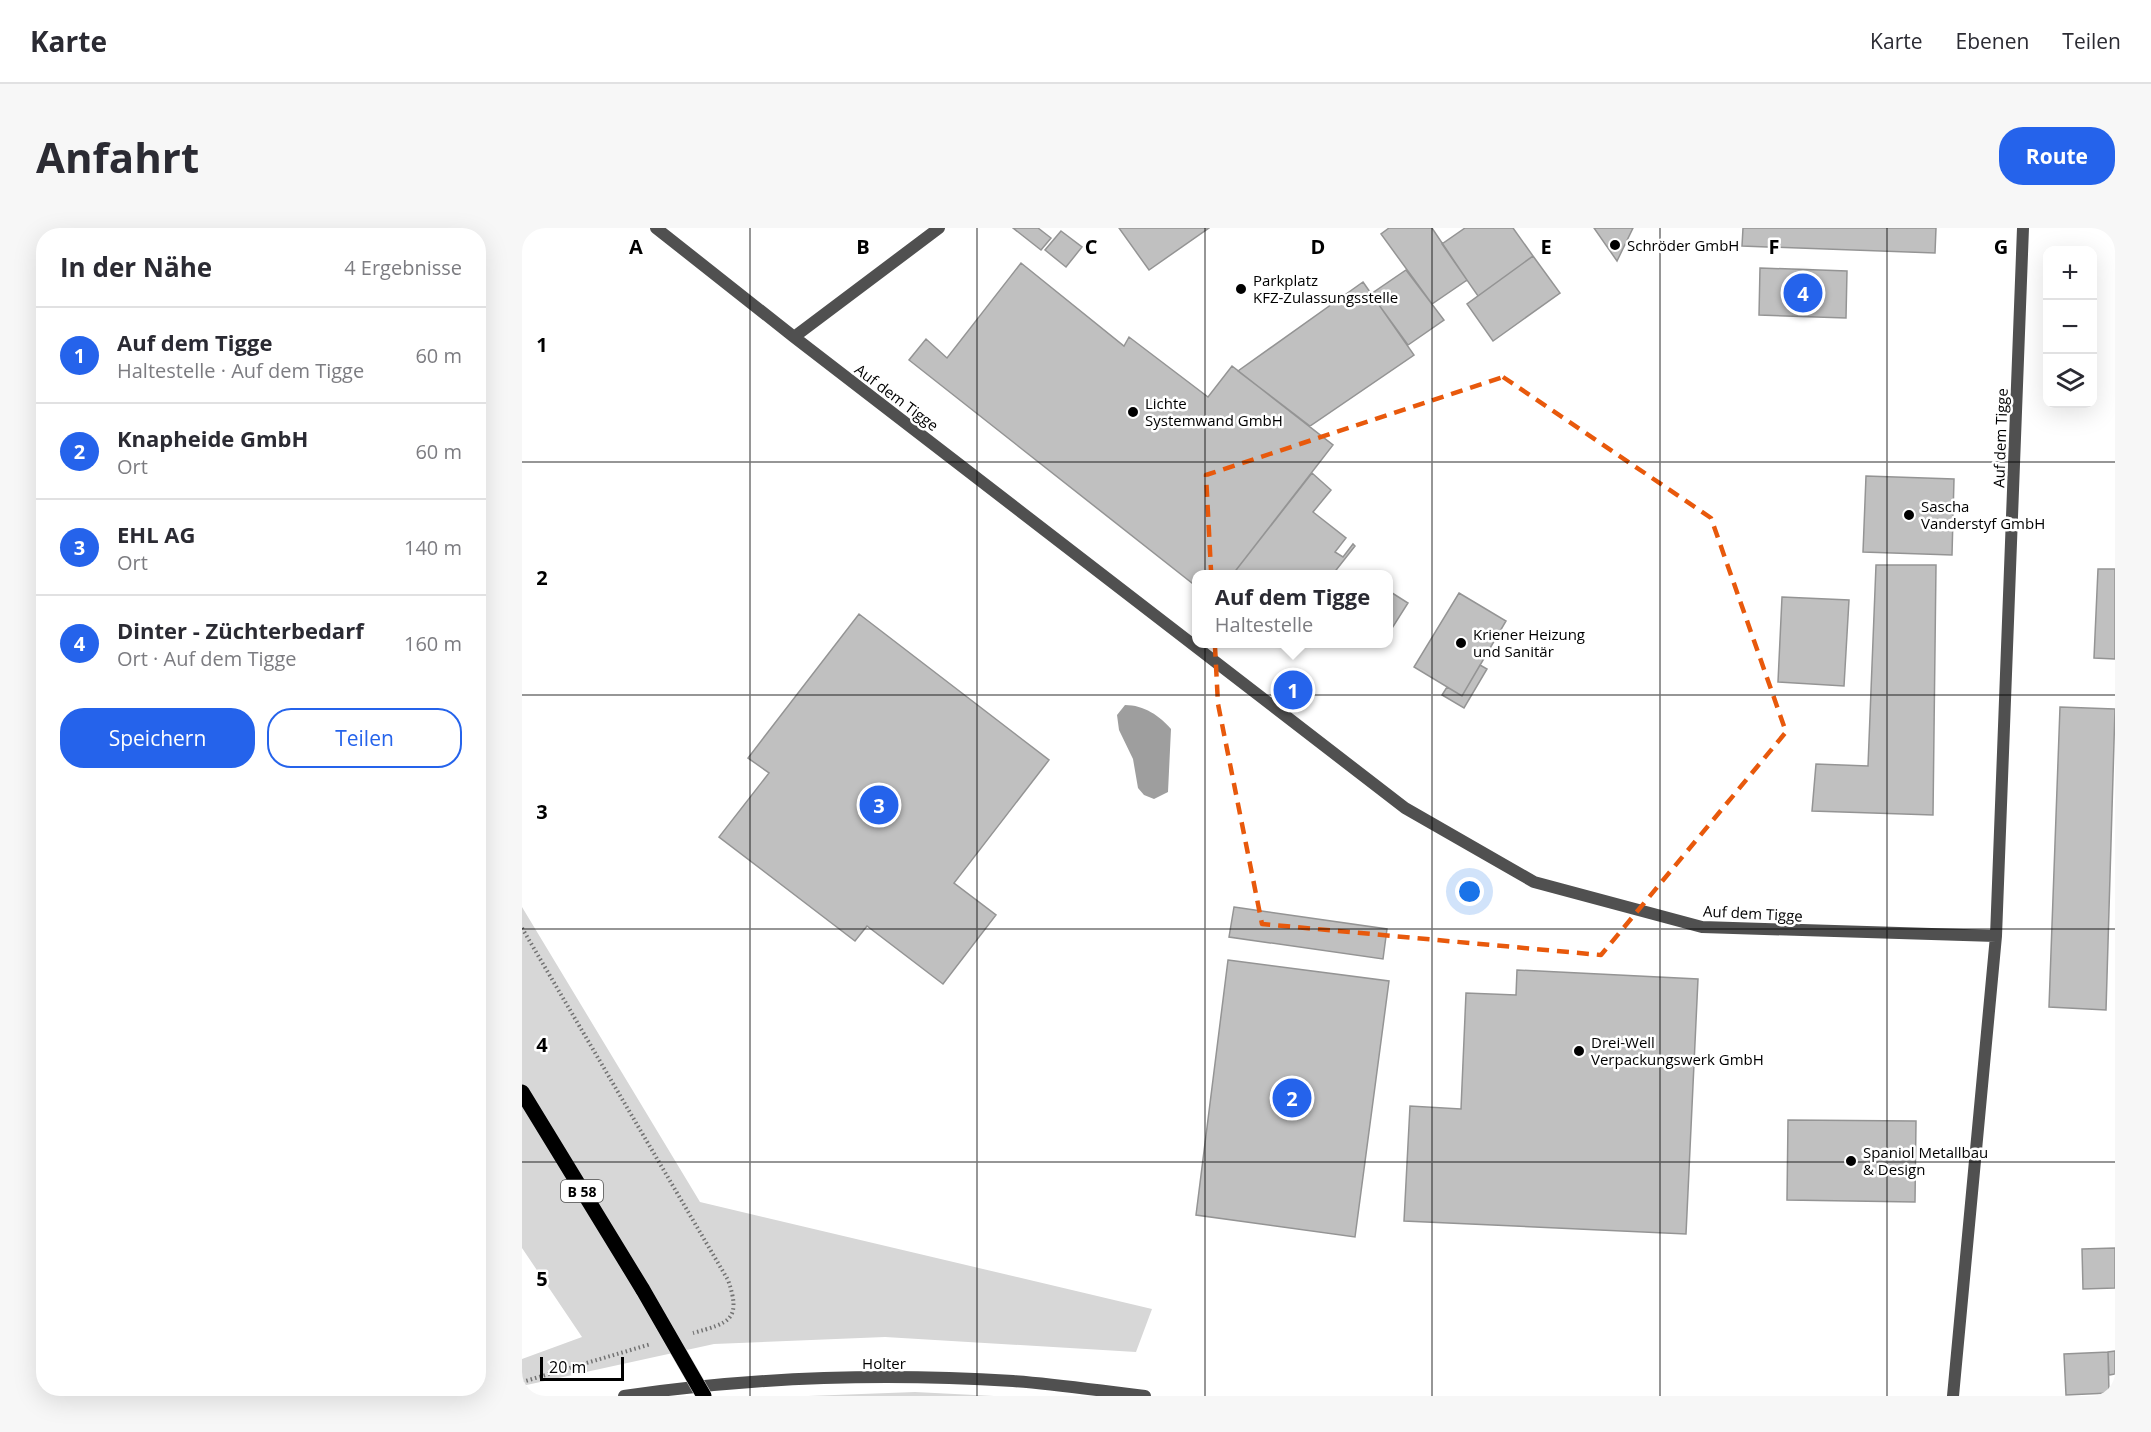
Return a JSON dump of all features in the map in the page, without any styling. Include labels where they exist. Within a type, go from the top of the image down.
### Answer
[{"type":"main road","name":"B 58","points":[[522,1092],[643,1290],[704,1396]]},
{"type":"street","name":"Auf dem Tigge","points":[[656,228],[794,337],[1192,642]]},
{"type":"street","points":[[794,337],[939,228]]},
{"type":"street","name":"Auf dem Tigge","points":[[1953,1396],[1996,936],[2023,228]]},
{"type":"street","name":"Auf dem Tigge","points":[[1200,648],[1405,808],[1534,882],[1702,927],[1996,936]]},
{"type":"street","name":"Holter","points":[[624,1396],[762,1382],[881,1378],[1013,1381],[1144,1396]]},
{"type":"path","points":[[522,928],[728,1280],[735,1305],[727,1322],[685,1335]]},
{"type":"path","points":[[522,1382],[652,1343]]},
{"type":"highlighted area","points":[[1503,377],[1711,518],[1786,732],[1601,955],[1262,924],[1218,704],[1206,475]]},
{"type":"shaded area","points":[[1125,705],[1132,705],[1151,712],[1171,729],[1168,792],[1154,799],[1144,795],[1138,788],[1133,759],[1119,730],[1117,715]]},
{"type":"shaded area","points":[[522,907],[700,1202],[1152,1309],[1136,1352],[885,1337],[714,1344],[522,1386],[522,1359],[582,1337],[522,1248]]},
{"type":"shaded area","points":[[915,1392],[994,1396],[808,1396]]},
{"type":"building","points":[[1013,228],[1038,228],[1051,238],[1041,250]]},
{"type":"building","points":[[1119,228],[1209,228],[1149,270]]},
{"type":"building","points":[[1389,228],[1432,228],[1467,280],[1432,304],[1381,234]]},
{"type":"building","points":[[1465,228],[1513,228],[1533,256],[1478,296],[1442,244]]},
{"type":"building","name":"Schröder GmbH","points":[[1594,228],[1633,228],[1617,261]]},
{"type":"building","points":[[1743,228],[1936,228],[1935,253],[1742,246]]},
{"type":"building","points":[[1061,231],[1082,247],[1066,267],[1045,250]]},
{"type":"building","points":[[1533,256],[1560,293],[1493,341],[1467,304]]},
{"type":"building","name":"Lichte Systemwand GmbH","points":[[1021,263],[1124,346],[1129,337],[1208,397],[1232,366],[1333,445],[1236,570],[1192,570],[1192,583],[909,360],[926,339],[947,358]]},
{"type":"building","points":[[1760,268],[1847,271],[1846,318],[1759,315]]},
{"type":"building","points":[[1406,270],[1444,320],[1408,345],[1371,294]]},
{"type":"building","points":[[1363,282],[1414,355],[1310,426],[1238,371]]},
{"type":"building","points":[[1312,473],[1331,490],[1313,512],[1346,538],[1335,552],[1343,557],[1353,544],[1355,546],[1336,570],[1236,570]]},
{"type":"building","name":"Sascha Vanderstyf GmbH","points":[[1866,476],[1954,479],[1952,555],[1863,552]]},
{"type":"building","points":[[1876,565],[1936,565],[1933,815],[1812,811],[1816,764],[1868,766]]},
{"type":"building","points":[[2098,569],[2115,569],[2115,659],[2094,658]]},
{"type":"building","name":"Kriener Heizung und Sanitär","points":[[1459,593],[1506,621],[1462,696],[1414,667]]},
{"type":"building","points":[[1393,594],[1408,603],[1393,627]]},
{"type":"building","points":[[1782,597],[1849,600],[1844,686],[1778,682]]},
{"type":"building","points":[[859,614],[1049,760],[954,883],[996,915],[943,984],[867,926],[855,941],[719,837],[769,773],[748,758]]},
{"type":"building","points":[[1480,665],[1487,669],[1464,708],[1442,695],[1447,687],[1462,696]]},
{"type":"building","points":[[2060,707],[2115,709],[2106,1010],[2049,1007]]},
{"type":"building","points":[[1234,907],[1387,929],[1383,959],[1229,937]]},
{"type":"building","points":[[1228,960],[1389,981],[1355,1237],[1196,1215]]},
{"type":"building","name":"Drei-Well Verpackungswerk GmbH","points":[[1517,970],[1698,979],[1686,1234],[1404,1221],[1410,1106],[1461,1109],[1466,993],[1516,995]]},
{"type":"building","name":"Spaniol Metallbau & Design","points":[[1788,1120],[1916,1121],[1915,1202],[1787,1200]]},
{"type":"building","points":[[2115,1248],[2115,1288],[2083,1289],[2082,1249]]},
{"type":"building","points":[[2115,1351],[2115,1374],[2109,1375],[2108,1352]]},
{"type":"building","points":[[2108,1352],[2109,1393],[2066,1395],[2064,1354]]},
{"type":"place","name":"Schröder GmbH","points":[[1615,245]]},
{"type":"place","name":"Parkplatz KFZ-Zulassungsstelle","points":[[1241,289]]},
{"type":"place","name":"Dinter - Züchterbedarf","points":[[1803,293]]},
{"type":"place","name":"Lichte Systemwand GmbH","points":[[1133,412]]},
{"type":"place","name":"Sascha Vanderstyf GmbH","points":[[1909,515]]},
{"type":"place","name":"Kriener Heizung und Sanitär","points":[[1461,643]]},
{"type":"place","name":"Auf dem Tigge","points":[[1293,690]]},
{"type":"place","name":"EHL AG","points":[[879,805]]},
{"type":"place","name":"Drei-Well Verpackungswerk GmbH","points":[[1579,1051]]},
{"type":"place","name":"Knapheide GmbH","points":[[1292,1098]]},
{"type":"place","name":"Spaniol Metallbau & Design","points":[[1851,1161]]}]
